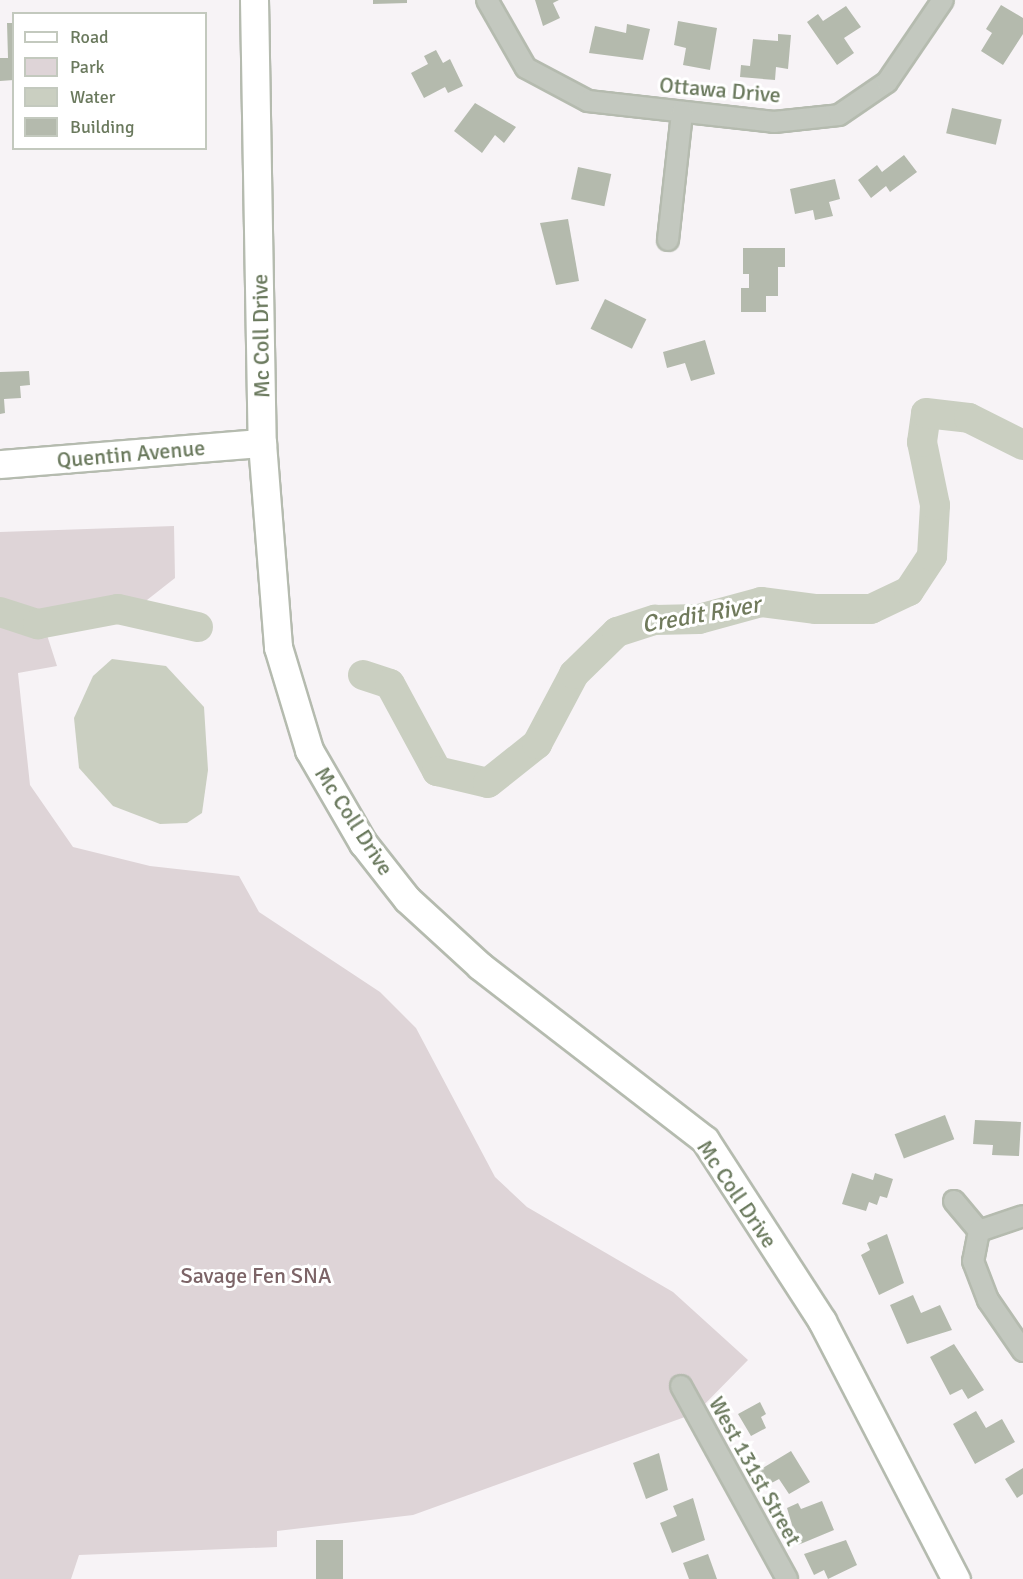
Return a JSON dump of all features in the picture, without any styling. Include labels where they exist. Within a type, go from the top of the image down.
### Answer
[{"type":"main road","name":"Mc Coll Drive","points":[[254,0],[262,443],[278,647],[309,750],[363,843],[407,900],[480,966],[705,1140],[822,1321],[956,1579]]},
{"type":"main road","name":"Quentin Avenue","points":[[0,464],[262,443]]},
{"type":"street","name":"Ottawa Drive","points":[[488,0],[526,68],[588,101],[774,122],[839,114],[887,82],[943,0]]},
{"type":"street","points":[[668,240],[682,113]]},
{"type":"street","points":[[954,1201],[979,1231]]},
{"type":"street","points":[[979,1231],[1023,1216]]},
{"type":"street","points":[[979,1231],[973,1261],[988,1300],[1023,1351]]},
{"type":"street","name":"West 131st Street","points":[[681,1386],[787,1579]]},
{"type":"green space","name":"Savage Fen SNA","points":[[174,526],[175,578],[119,622],[95,609],[46,632],[57,666],[18,673],[30,785],[73,847],[150,866],[239,876],[259,912],[380,992],[416,1028],[495,1177],[527,1207],[673,1292],[748,1360],[696,1413],[413,1515],[277,1531],[277,1547],[79,1555],[71,1579],[0,1579],[0,532]]},
{"type":"water","points":[[112,659],[166,666],[204,707],[208,770],[202,813],[187,823],[160,824],[113,806],[79,768],[74,718],[93,676]]},
{"type":"building","points":[[373,0],[407,0],[407,3],[373,4]]},
{"type":"building","points":[[535,0],[559,0],[553,3],[560,18],[543,26]]},
{"type":"building","points":[[1001,5],[1023,18],[1023,34],[1003,65],[981,51],[992,33],[986,29]]},
{"type":"building","points":[[846,6],[861,27],[844,38],[854,53],[837,65],[807,22],[818,14],[823,21]]},
{"type":"building","points":[[678,21],[717,28],[710,70],[683,65],[686,48],[674,45]]},
{"type":"building","points":[[7,23],[12,23],[12,80],[0,81],[0,58],[8,58]]},
{"type":"building","points":[[627,24],[650,29],[643,60],[589,53],[595,26],[626,33]]},
{"type":"building","points":[[778,34],[791,35],[788,69],[776,67],[775,80],[740,77],[741,65],[750,66],[753,39],[778,41]]},
{"type":"building","points":[[436,50],[443,63],[450,59],[463,86],[448,93],[445,87],[424,98],[411,73],[428,64],[424,56]]},
{"type":"building","points":[[475,103],[516,127],[504,143],[495,135],[482,153],[454,131]]},
{"type":"building","points":[[952,108],[1002,119],[996,145],[946,133]]},
{"type":"building","points":[[904,155],[917,172],[890,192],[886,186],[871,198],[858,180],[877,165],[882,172]]},
{"type":"building","points":[[578,167],[611,174],[604,206],[571,199]]},
{"type":"building","points":[[835,179],[840,199],[829,202],[833,216],[815,220],[813,210],[795,214],[790,189]]},
{"type":"building","points":[[568,219],[579,281],[556,285],[540,223]]},
{"type":"building","points":[[743,248],[785,248],[785,267],[778,267],[778,296],[766,296],[766,312],[741,312],[741,288],[749,288],[749,274],[743,274]]},
{"type":"building","points":[[605,299],[646,319],[632,349],[591,329]]},
{"type":"building","points":[[705,340],[715,374],[691,381],[685,363],[667,368],[663,352]]},
{"type":"building","points":[[29,371],[30,385],[20,386],[21,398],[4,399],[5,413],[0,414],[0,372]]},
{"type":"building","points":[[945,1115],[954,1139],[904,1159],[895,1134]]},
{"type":"building","points":[[975,1120],[1021,1122],[1019,1156],[992,1155],[993,1145],[973,1144]]},
{"type":"building","points":[[852,1173],[873,1180],[875,1173],[893,1179],[887,1198],[880,1196],[877,1205],[869,1202],[866,1211],[842,1204]]},
{"type":"building","points":[[887,1234],[904,1283],[879,1295],[861,1255],[870,1250],[867,1243]]},
{"type":"building","points":[[913,1295],[921,1313],[940,1305],[952,1330],[907,1344],[890,1305]]},
{"type":"building","points":[[954,1344],[984,1390],[968,1399],[962,1389],[950,1395],[930,1357]]},
{"type":"building","points":[[760,1402],[766,1414],[761,1417],[766,1428],[751,1436],[738,1414]]},
{"type":"building","points":[[976,1411],[986,1428],[1002,1419],[1015,1442],[975,1464],[953,1424]]},
{"type":"building","points":[[791,1451],[810,1482],[789,1494],[779,1479],[766,1486],[758,1471]]},
{"type":"building","points":[[659,1453],[668,1490],[646,1499],[633,1463]]},
{"type":"building","points":[[1023,1468],[1023,1494],[1017,1498],[1005,1479]]},
{"type":"building","points":[[693,1498],[705,1540],[672,1553],[660,1523],[677,1516],[673,1506]]},
{"type":"building","points":[[822,1501],[834,1530],[798,1545],[787,1508],[798,1503],[801,1509]]},
{"type":"building","points":[[316,1540],[343,1540],[343,1579],[316,1579]]},
{"type":"building","points":[[846,1540],[857,1565],[828,1579],[824,1570],[814,1575],[804,1554]]},
{"type":"building","points":[[708,1554],[717,1579],[689,1579],[683,1563]]},
{"type":"waterway","name":"Credit River","points":[[363,675],[390,684],[437,771],[488,783],[537,744],[574,674],[617,632],[655,620],[699,619],[761,602],[815,609],[871,609],[909,591],[932,556],[935,505],[922,442],[926,413],[969,418],[1023,445]]},
{"type":"waterway","name":"Credit River","points":[[0,612],[38,624],[118,609],[198,627]]}]
